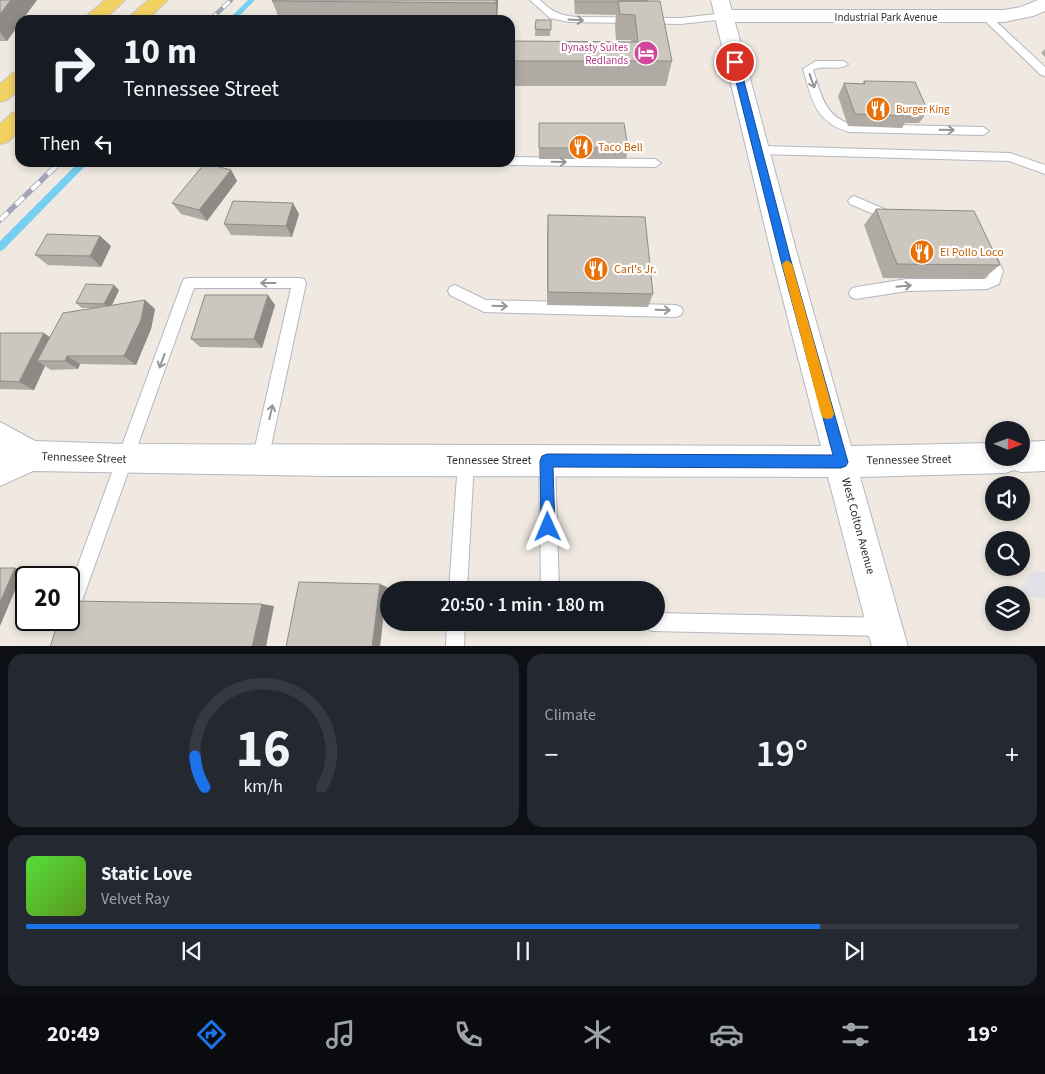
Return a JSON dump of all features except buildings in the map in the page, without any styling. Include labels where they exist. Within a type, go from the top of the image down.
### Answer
[{"type":"main road","points":[[98,15],[116,0]]},
{"type":"main road","points":[[142,15],[159,0]]},
{"type":"main road","name":"Industrial Park Avenue","points":[[723,8],[986,17],[1026,12],[1045,4]]},
{"type":"main road","name":"West Colton Avenue","points":[[723,8],[758,150],[888,637]]},
{"type":"main road","points":[[0,95],[15,82]]},
{"type":"main road","points":[[0,136],[15,122]]},
{"type":"main road","name":"Tennessee Street","points":[[0,437],[32,456]]},
{"type":"main road","name":"Tennessee Street","points":[[0,470],[32,456],[125,459],[841,462],[985,458]]},
{"type":"main road","points":[[1030,457],[1045,456]]},
{"type":"lane","points":[[535,0],[549,14],[560,19],[577,20],[681,21],[723,8]]},
{"type":"lane","points":[[986,17],[1045,73]]},
{"type":"lane","points":[[842,64],[816,64],[808,70],[822,111],[830,121],[849,128],[983,131]]},
{"type":"lane","points":[[758,150],[1010,157],[1045,170]]},
{"type":"lane","points":[[515,161],[655,163]]},
{"type":"lane","points":[[854,201],[896,219],[905,219]]},
{"type":"lane","points":[[856,293],[908,285],[987,284],[994,280],[996,271],[984,245]]},
{"type":"lane","points":[[80,582],[189,283],[299,283],[260,460]]},
{"type":"lane","points":[[455,291],[484,306],[676,311]]},
{"type":"lane","points":[[459,581],[466,461]]},
{"type":"lane","points":[[547,461],[550,581]]},
{"type":"lane","points":[[665,623],[888,637]]},
{"type":"lane","points":[[455,646],[456,631]]},
{"type":"shaded area","points":[[1032,571],[1045,572],[1045,598],[1030,596],[1030,586],[1023,586]]},
{"type":"waterway","points":[[236,15],[252,0]]},
{"type":"waterway","points":[[0,247],[80,167]]},
{"type":"railway","points":[[215,15],[231,0]]},
{"type":"railway","points":[[53,170],[56,167]]},
{"type":"railway","points":[[0,220],[54,168]]},
{"type":"slow traffic","points":[[787,264],[828,414]]},
{"type":"place","name":"Dynasty Suites Redlands","points":[[646,53]]},
{"type":"place","name":"Burger King","points":[[878,109]]},
{"type":"place","name":"Taco Bell","points":[[581,147]]},
{"type":"place","name":"El Pollo Loco","points":[[922,252]]},
{"type":"place","name":"Carl's Jr.","points":[[596,269]]},
{"type":"route","points":[[548,527],[547,461],[841,462],[786,261],[735,62]]}]
